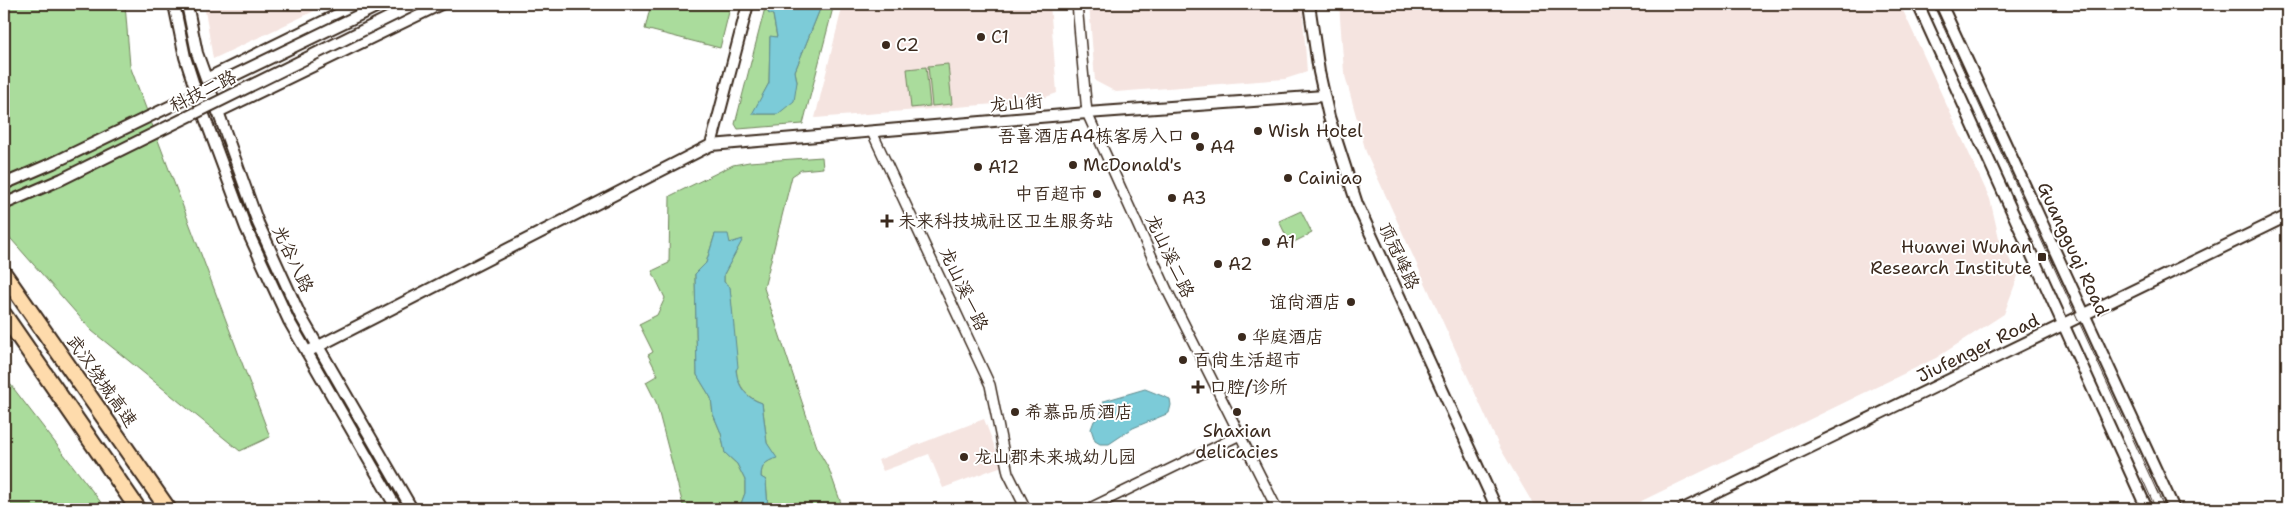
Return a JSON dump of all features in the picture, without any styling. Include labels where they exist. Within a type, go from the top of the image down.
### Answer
[{"type":"highway","name":"武汉绕城高速","points":[[4,274],[168,509]]},
{"type":"highway","points":[[4,315],[138,509]]},
{"type":"street","name":"光谷八路","points":[[174,4],[185,56],[202,110],[246,228],[289,320],[397,509]]},
{"type":"street","name":"光谷八路","points":[[187,4],[197,53],[258,223],[300,315],[412,509]]},
{"type":"street","points":[[206,79],[359,4]]},
{"type":"street","name":"科技二路","points":[[4,184],[52,163],[382,4]]},
{"type":"street","name":"科技二路","points":[[4,204],[62,179],[416,4]]},
{"type":"street","points":[[218,112],[441,4]]},
{"type":"street","points":[[307,352],[711,146],[748,4]]},
{"type":"street","name":"龙山溪二路","points":[[1077,4],[1087,113],[1167,290],[1277,509]]},
{"type":"street","name":"顶冠峰路","points":[[1309,4],[1324,96],[1357,204],[1497,509]]},
{"type":"street","points":[[1918,4],[2147,509]]},
{"type":"street","name":"Guangguqi Road","points":[[1941,4],[2174,509]]},
{"type":"street","name":"龙山街","points":[[711,146],[1087,113],[1324,96]]},
{"type":"street","name":"龙山溪一路","points":[[872,132],[990,385],[1008,473],[1026,509]]},
{"type":"street","name":"Jiufenger Road","points":[[1683,509],[2287,216]]},
{"type":"street","points":[[1088,509],[1240,435]]},
{"type":"shaded area","points":[[204,4],[329,4],[213,59]]},
{"type":"shaded area","points":[[843,4],[1050,4],[1057,93],[1035,101],[815,118]]},
{"type":"shaded area","points":[[1089,4],[1302,4],[1307,72],[1285,79],[1116,92],[1095,81]]},
{"type":"shaded area","points":[[1339,4],[1900,4],[1990,199],[1999,238],[2018,276],[2004,314],[1936,358],[1625,509],[1536,509],[1499,446],[1366,152],[1344,72]]},
{"type":"shaded area","name":"龙山郡未来城幼儿园","points":[[984,419],[1002,466],[943,488],[929,454],[883,471],[878,460]]},
{"type":"green space","points":[[4,4],[125,4],[130,66],[270,437],[240,451],[92,331],[4,231]]},
{"type":"green space","points":[[651,4],[731,4],[720,48],[645,29]]},
{"type":"green space","points":[[766,4],[771,4],[768,13],[773,15],[777,38],[770,37],[769,83],[753,114],[778,114],[797,82],[795,71],[822,4],[834,4],[803,124],[738,129],[735,124]]},
{"type":"green space","points":[[948,64],[952,104],[932,106],[928,66]]},
{"type":"green space","points":[[926,67],[930,106],[911,108],[907,69]]},
{"type":"green space","points":[[822,157],[823,168],[801,170],[792,176],[764,288],[818,450],[829,469],[843,509],[768,509],[766,480],[761,477],[761,473],[765,464],[776,458],[767,443],[762,403],[746,394],[737,378],[730,288],[724,282],[724,274],[742,240],[729,243],[715,234],[706,263],[695,274],[697,375],[711,398],[713,414],[721,433],[725,453],[737,464],[745,480],[745,493],[739,509],[684,509],[656,402],[646,382],[658,375],[648,355],[653,352],[639,324],[657,315],[665,298],[652,271],[669,263],[670,196],[733,165],[749,162]]},
{"type":"green space","points":[[1301,211],[1312,233],[1290,244],[1279,221]]},
{"type":"green space","points":[[4,376],[106,509],[4,509]]},
{"type":"water","points":[[771,4],[822,4],[795,71],[797,82],[794,101],[778,114],[752,114],[769,83],[770,36],[777,37],[773,15],[768,13]]},
{"type":"water","points":[[715,234],[728,234],[730,243],[743,239],[724,274],[724,282],[730,287],[738,367],[736,370],[739,382],[747,395],[762,403],[767,443],[777,458],[765,464],[761,473],[761,477],[766,480],[768,509],[739,509],[745,493],[745,480],[737,464],[725,453],[721,433],[713,414],[711,398],[697,375],[695,274],[706,263]]},
{"type":"water","points":[[1145,389],[1170,399],[1169,413],[1133,428],[1109,444],[1100,444],[1095,441],[1091,429],[1094,421],[1100,417],[1104,401]]},
{"type":"tram line","points":[[1933,4],[2165,509]]},
{"type":"tram line","points":[[2142,478],[2156,509]]},
{"type":"place","name":"C1","points":[[981,37]]},
{"type":"place","name":"C2","points":[[886,45]]},
{"type":"place","name":"Wish Hotel","points":[[1258,131]]},
{"type":"place","name":"吾喜酒店A4栋客房入口","points":[[1195,136]]},
{"type":"place","name":"A4","points":[[1200,147]]},
{"type":"place","name":"McDonald's","points":[[1073,165]]},
{"type":"place","name":"A12","points":[[978,167]]},
{"type":"place","name":"Cainiao","points":[[1288,178]]},
{"type":"place","name":"中百超市","points":[[1097,194]]},
{"type":"place","name":"A3","points":[[1172,198]]},
{"type":"place","name":"未来科技城社区卫生服务站","points":[[887,221]]},
{"type":"place","name":"A1","points":[[1266,242]]},
{"type":"place","name":"Huawei Wuhan Research Institute","points":[[2042,257]]},
{"type":"place","name":"A2","points":[[1218,264]]},
{"type":"place","name":"谊尚酒店","points":[[1351,302]]},
{"type":"place","name":"华庭酒店","points":[[1242,337]]},
{"type":"place","name":"百尚生活超市","points":[[1183,360]]},
{"type":"place","name":"口腔/诊所","points":[[1198,387]]},
{"type":"place","name":"希慕品质酒店","points":[[1015,412]]},
{"type":"place","name":"Shaxian delicacies","points":[[1237,412]]},
{"type":"place","name":"龙山郡未来城幼儿园","points":[[964,457]]}]
